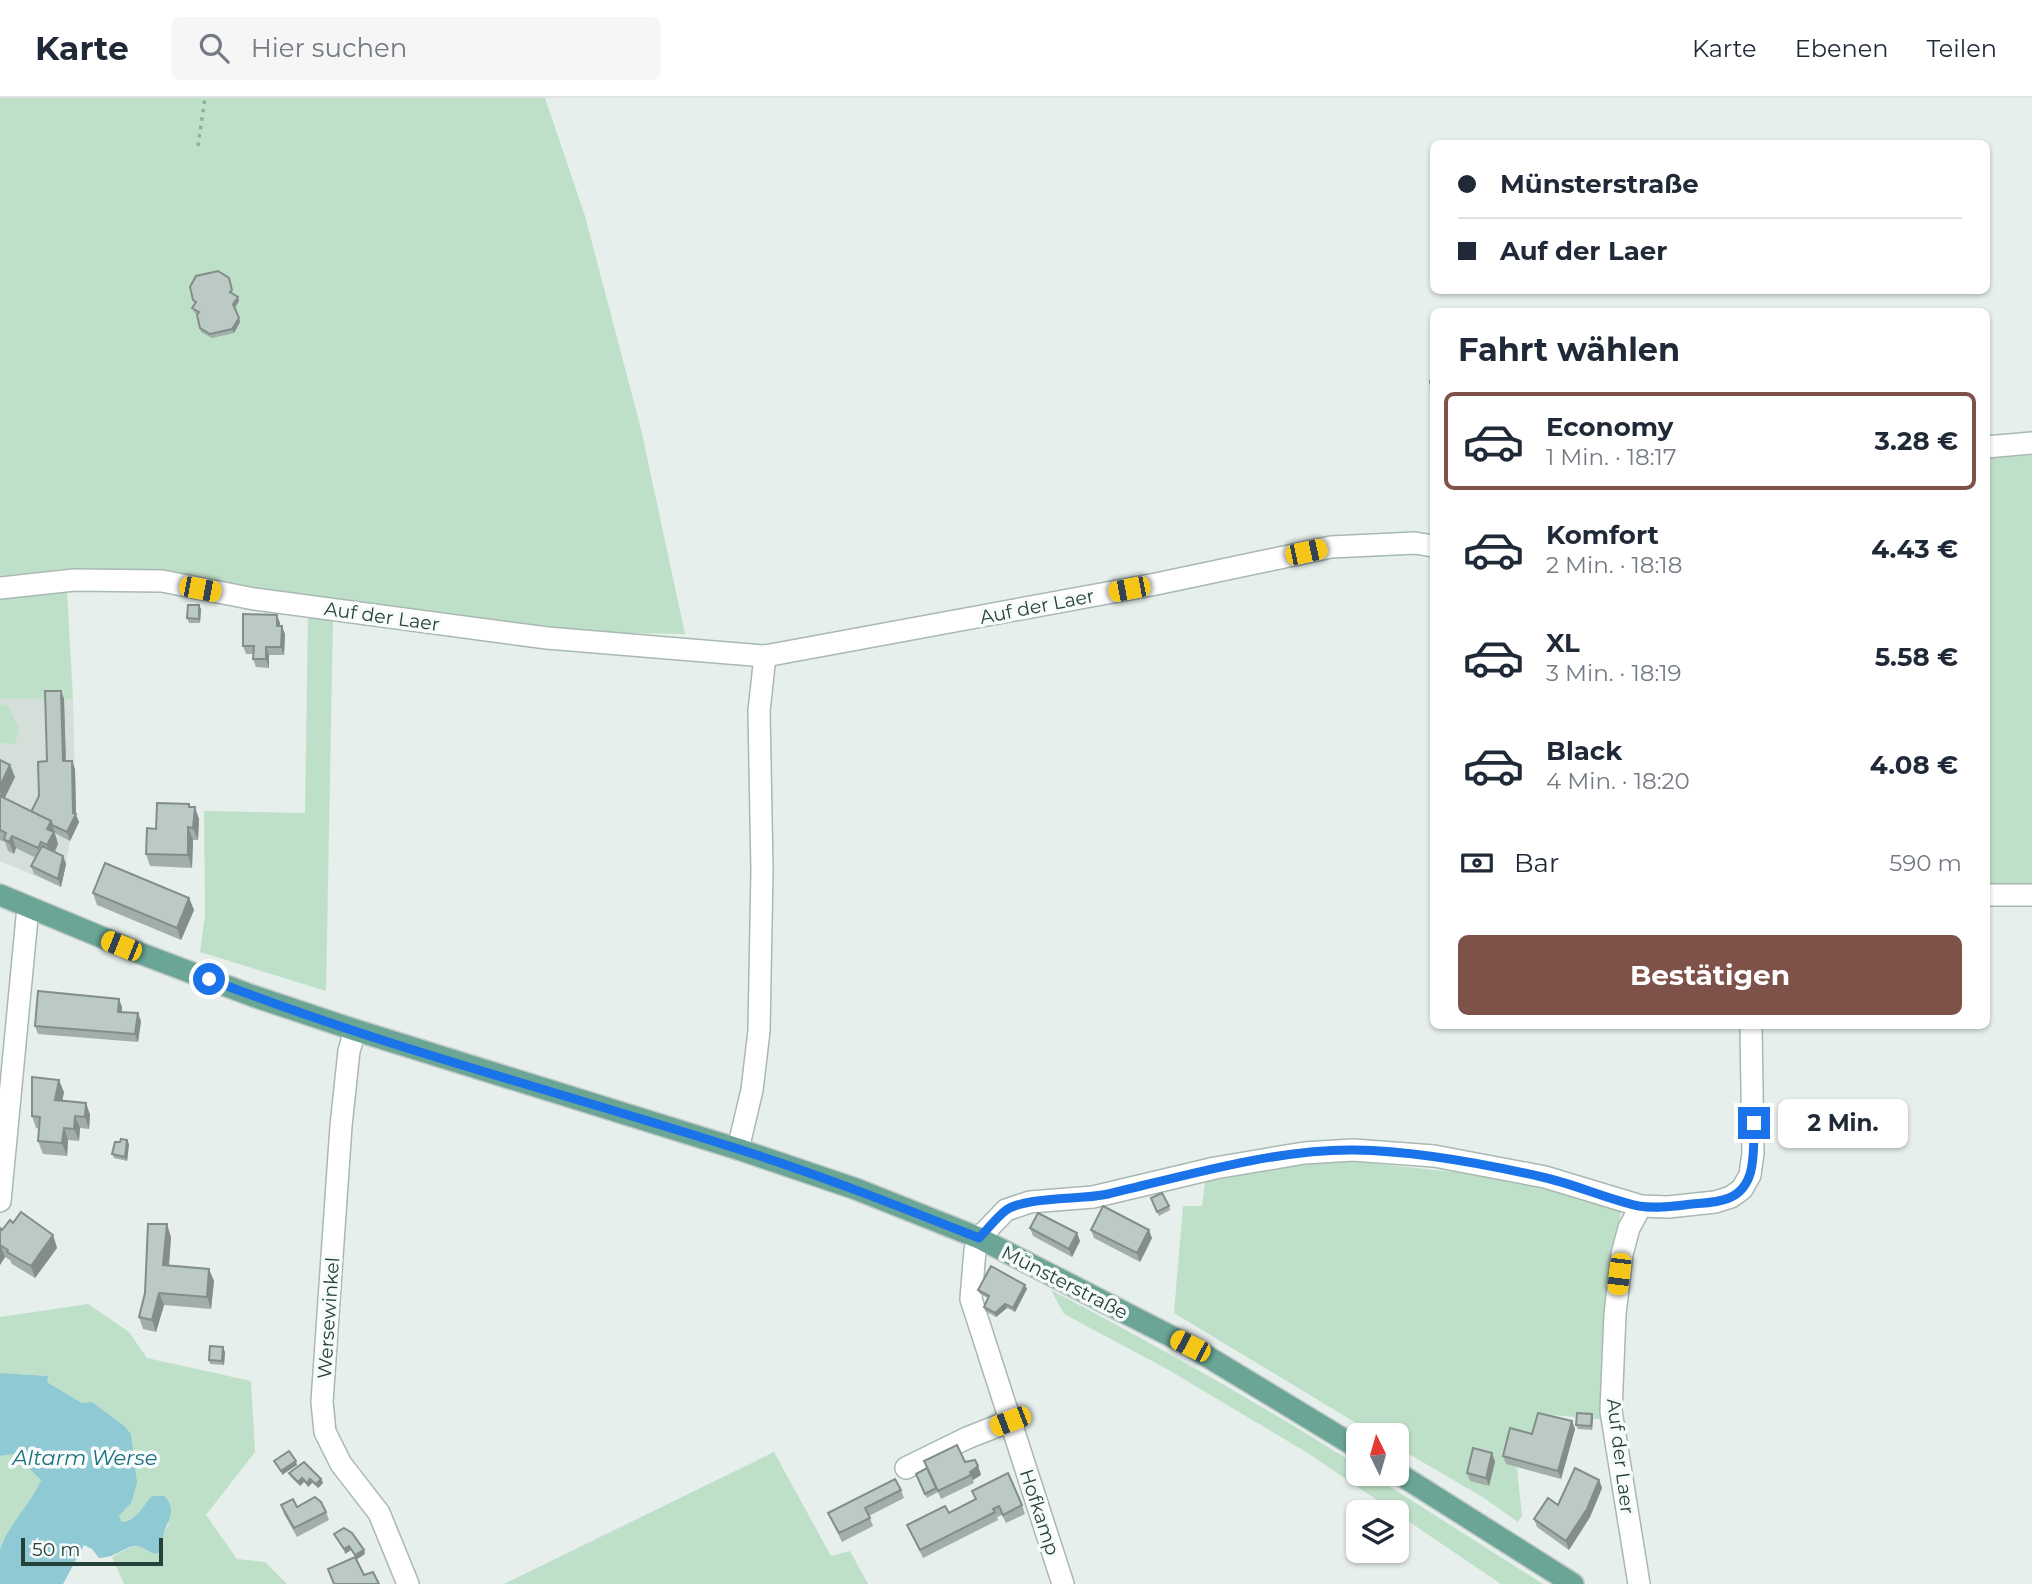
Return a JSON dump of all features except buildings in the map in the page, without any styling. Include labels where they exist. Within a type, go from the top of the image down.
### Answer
[{"type":"main road","name":"Münsterstraße","points":[[0,895],[253,996],[738,1149],[856,1189],[979,1238],[1190,1346],[1346,1441]]},
{"type":"main road","points":[[1409,1480],[1573,1584]]},
{"type":"street","points":[[1990,447],[2032,443]]},
{"type":"street","name":"Auf der Laer","points":[[0,588],[74,580],[162,581],[254,598],[547,638],[765,656],[891,635],[1331,547],[1415,543],[1430,546]]},
{"type":"street","points":[[738,1149],[752,1090],[759,1031],[762,870],[759,711],[765,656]]},
{"type":"street","points":[[1990,895],[2032,895]]},
{"type":"street","points":[[0,1201],[28,907]]},
{"type":"street","points":[[979,1238],[1006,1210],[1030,1202],[1093,1197],[1215,1168],[1304,1153],[1353,1150],[1434,1156],[1504,1169],[1545,1177],[1641,1206],[1716,1202],[1731,1197],[1742,1189],[1750,1175],[1753,1153],[1751,1029]]},
{"type":"street","name":"Wersewinkel","points":[[355,1030],[349,1051],[341,1126],[323,1412],[325,1432],[335,1454],[379,1513],[408,1584]]},
{"type":"street","name":"Auf der Laer","points":[[1639,1584],[1611,1411],[1615,1314],[1622,1254],[1629,1228],[1641,1206]]},
{"type":"street","name":"Hofkamp","points":[[979,1238],[975,1250],[971,1299],[1063,1584]]},
{"type":"street","points":[[906,1468],[967,1438],[1010,1421]]},
{"type":"path","points":[[198,146],[205,98]]},
{"type":"shaded area","points":[[0,699],[73,699],[76,821],[79,822],[70,841],[61,887],[0,861]]},
{"type":"green space","points":[[0,98],[545,98],[585,216],[641,429],[685,634],[557,632],[238,588],[136,570],[74,568],[0,576]]},
{"type":"green space","points":[[2032,455],[2032,888],[1990,888],[1990,458]]},
{"type":"green space","points":[[67,591],[73,699],[0,699],[0,597]]},
{"type":"green space","points":[[308,613],[333,618],[326,991],[200,952],[205,915],[204,811],[305,813]]},
{"type":"green space","points":[[0,704],[8,706],[19,728],[15,744],[0,743]]},
{"type":"green space","points":[[1331,1159],[1520,1179],[1622,1207],[1611,1286],[1607,1420],[1541,1414],[1531,1436],[1505,1462],[1517,1468],[1522,1516],[1518,1522],[1484,1498],[1409,1454],[1409,1423],[1356,1423],[1174,1313],[1183,1206],[1202,1206],[1205,1182]]},
{"type":"green space","points":[[1051,1290],[1167,1353],[1346,1459],[1346,1479],[1306,1452],[1167,1369],[1064,1314]]},
{"type":"green space","points":[[88,1304],[129,1332],[147,1358],[251,1381],[255,1452],[206,1515],[237,1559],[265,1562],[287,1584],[124,1584],[112,1557],[134,1546],[157,1553],[162,1549],[164,1532],[169,1524],[145,1504],[136,1516],[122,1522],[119,1516],[131,1503],[82,1403],[47,1382],[47,1376],[0,1373],[0,1317]]},
{"type":"green space","points":[[774,1452],[831,1556],[850,1551],[868,1584],[504,1584]]},
{"type":"green space","points":[[14,1453],[41,1480],[0,1551],[0,1456]]},
{"type":"green space","points":[[1356,1486],[1389,1486],[1543,1584],[1501,1584],[1409,1522],[1409,1500],[1377,1500]]},
{"type":"water","name":"Altarm Werse","points":[[0,1373],[48,1376],[47,1382],[82,1403],[92,1402],[131,1434],[137,1483],[131,1503],[119,1516],[122,1522],[136,1516],[152,1496],[164,1496],[168,1500],[171,1514],[164,1532],[162,1549],[157,1554],[134,1546],[99,1558],[92,1549],[84,1545],[63,1584],[0,1584],[0,1550],[3,1541],[41,1480],[14,1454],[0,1456]]},
{"type":"route","points":[[209,979],[355,1030],[738,1149],[856,1189],[979,1238],[1006,1210],[1030,1202],[1093,1197],[1215,1168],[1304,1153],[1353,1150],[1434,1156],[1500,1168],[1545,1177],[1641,1206],[1716,1202],[1731,1197],[1742,1189],[1750,1175],[1754,1123]]}]
